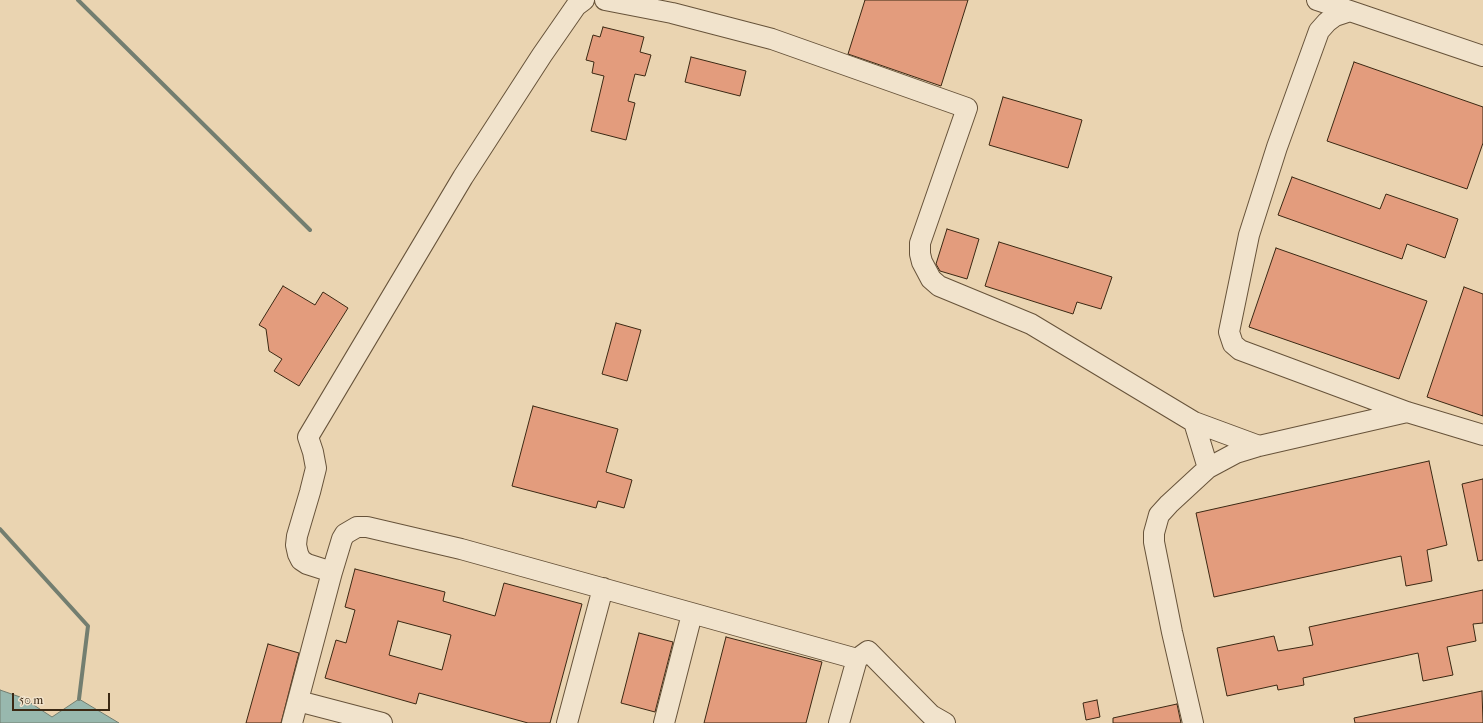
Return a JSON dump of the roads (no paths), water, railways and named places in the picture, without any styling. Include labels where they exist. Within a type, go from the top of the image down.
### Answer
[{"type":"lane","points":[[332,572],[307,564],[301,560],[296,545],[297,536],[316,468],[314,452],[308,437],[463,177],[550,43],[576,6],[584,0]]},
{"type":"lane","points":[[605,0],[672,13],[772,39],[967,108],[920,243],[922,262],[931,279],[939,286],[1031,324],[1194,422],[1259,446]]},
{"type":"lane","points":[[1308,0],[1313,10],[1319,31]]},
{"type":"lane","points":[[1317,0],[1483,56]]},
{"type":"lane","points":[[1350,11],[1330,19],[1319,31],[1277,147],[1249,235],[1230,326],[1230,339],[1240,350],[1407,412],[1483,435]]},
{"type":"lane","points":[[1193,723],[1172,632],[1154,542],[1156,523],[1163,510],[1208,468],[1236,453],[1259,446],[1407,412]]},
{"type":"lane","points":[[1194,422],[1208,468]]},
{"type":"lane","points":[[292,723],[332,572],[342,540],[345,534],[357,527],[367,527],[462,549],[857,659]]},
{"type":"lane","points":[[567,723],[603,588]]},
{"type":"lane","points":[[664,723],[692,614]]},
{"type":"lane","points":[[839,723],[857,659],[868,650],[931,714],[945,723]]},
{"type":"lane","points":[[298,701],[382,723]]},
{"type":"water","points":[[0,690],[23,698],[52,717],[79,699],[119,723],[0,723]]},
{"type":"waterway","points":[[78,0],[310,230]]},
{"type":"waterway","points":[[0,529],[88,626],[79,699]]}]
